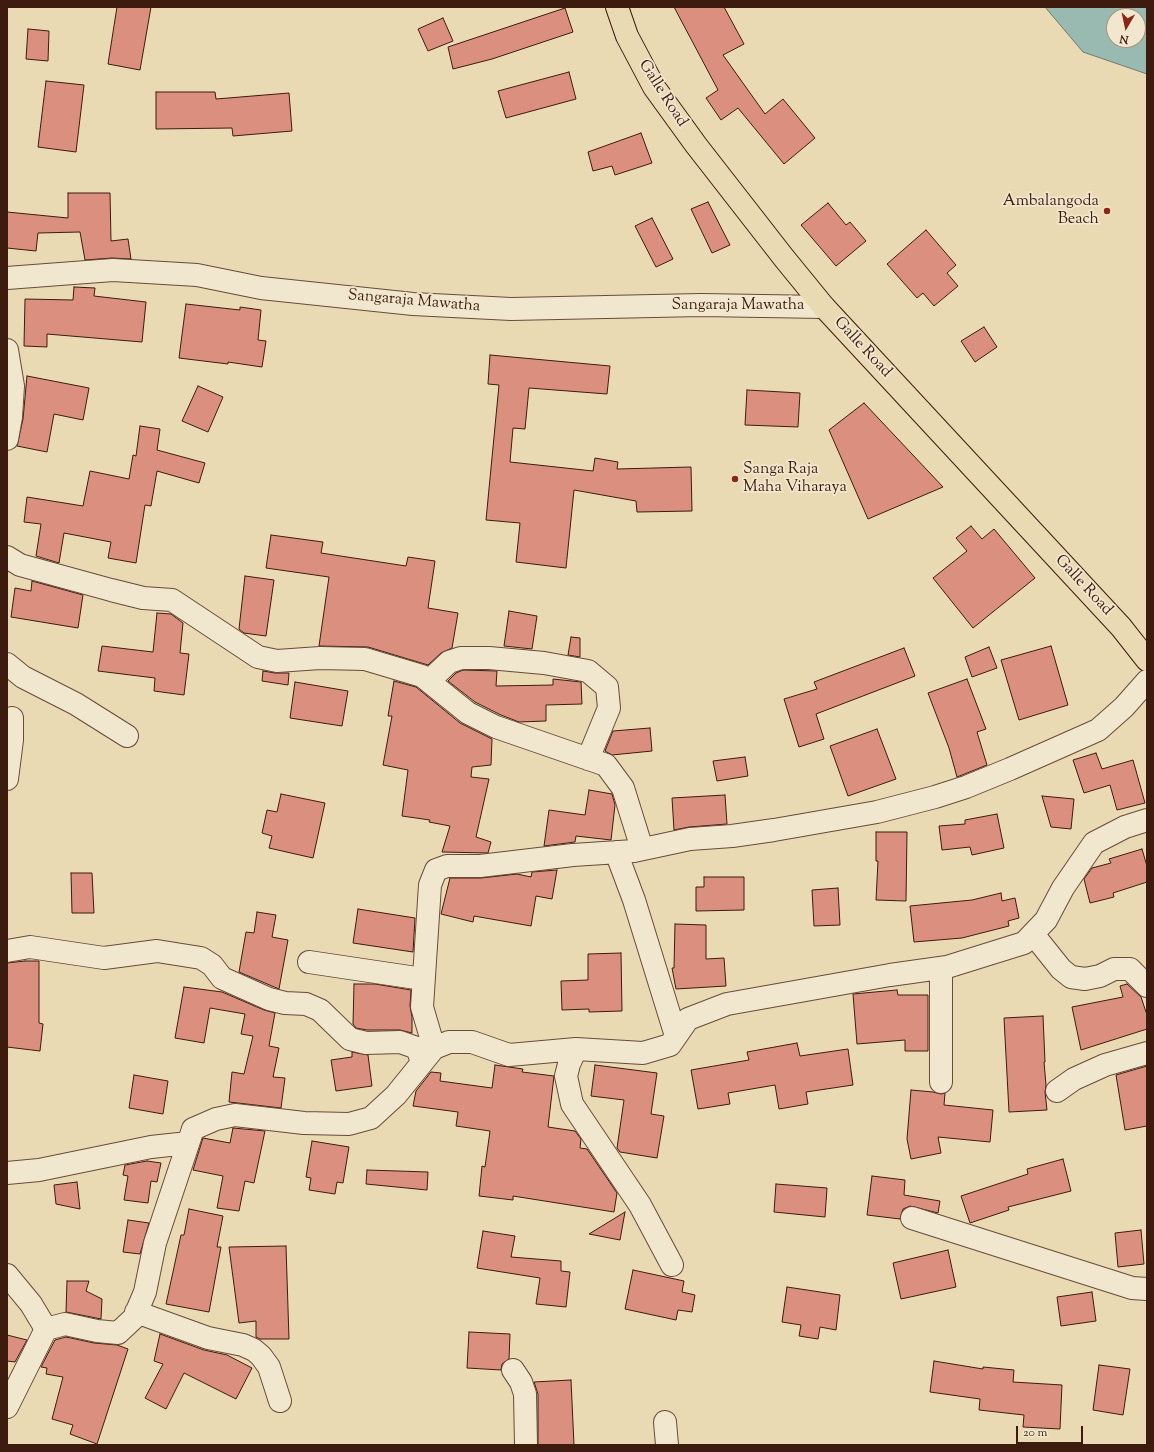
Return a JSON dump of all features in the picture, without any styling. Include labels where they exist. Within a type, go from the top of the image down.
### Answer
[{"type":"highway","name":"Galle Road","points":[[617,7],[627,36],[654,87],[696,145],[824,307],[1121,627],[1147,660]]},
{"type":"street","name":"Sangaraja Mawatha","points":[[7,278],[114,270],[189,275],[261,288],[413,304],[511,309],[702,305],[824,307]]},
{"type":"street","points":[[7,350],[13,386],[11,417],[7,439]]},
{"type":"street","points":[[7,557],[20,565],[111,590],[143,598],[172,600],[258,657],[277,661],[320,658],[365,659],[422,676],[468,713],[496,727],[606,764],[623,788],[642,849]]},
{"type":"street","points":[[429,681],[449,662],[461,658],[489,658],[544,663],[588,671],[607,687],[609,708],[588,759]]},
{"type":"street","points":[[7,664],[23,677],[76,704],[127,736]]},
{"type":"street","points":[[428,1055],[422,1007],[423,979],[430,885],[436,870],[447,866],[480,866],[642,849],[690,838],[753,833],[877,812],[966,788],[1098,730],[1124,707],[1147,681]]},
{"type":"street","points":[[7,779],[11,747],[12,718]]},
{"type":"street","points":[[7,1408],[46,1329],[65,1324],[97,1331],[118,1333],[134,1318],[145,1292],[155,1243],[194,1129],[216,1118],[235,1115],[304,1123],[349,1124],[371,1118],[396,1094],[428,1055],[449,1042],[472,1042],[509,1055],[576,1049],[643,1053],[670,1045],[688,1019],[727,1004],[890,975],[941,968],[1024,943],[1046,920],[1063,888],[1094,842],[1125,827],[1147,820]]},
{"type":"street","points":[[616,852],[634,900],[676,1036]]},
{"type":"street","points":[[1033,934],[1061,969],[1071,977],[1085,979],[1100,976],[1114,969],[1130,969],[1147,986]]},
{"type":"street","points":[[7,951],[30,948],[104,958],[157,951],[201,958],[212,965],[222,978],[269,999],[285,1003],[306,1004],[320,1010],[350,1039],[366,1043],[400,1042],[417,1048],[428,1055]]},
{"type":"street","points":[[309,962],[423,979]]},
{"type":"street","points":[[941,968],[941,1082]]},
{"type":"street","points":[[576,1049],[569,1064],[566,1076],[572,1104],[640,1205],[672,1266]]},
{"type":"street","points":[[1057,1091],[1074,1079],[1105,1065],[1147,1053]]},
{"type":"street","points":[[7,1173],[39,1170],[151,1147],[188,1143]]},
{"type":"street","points":[[912,1218],[1132,1288],[1147,1289]]},
{"type":"street","points":[[7,1275],[31,1304],[46,1329]]},
{"type":"street","points":[[136,1312],[208,1338],[243,1345],[254,1350],[261,1356],[268,1368],[280,1401]]},
{"type":"street","points":[[513,1370],[521,1382],[525,1394],[526,1445]]},
{"type":"street","points":[[665,1422],[667,1445]]},
{"type":"water","points":[[1045,7],[1147,7],[1147,74],[1083,52]]},
{"type":"building","points":[[117,7],[151,7],[140,70],[108,64]]},
{"type":"building","points":[[674,7],[724,7],[744,44],[723,55],[765,114],[783,99],[815,138],[784,164],[738,108],[721,120],[706,98],[718,90]]},
{"type":"building","points":[[565,8],[573,32],[492,59],[453,69],[448,47]]},
{"type":"building","points":[[443,18],[453,41],[428,51],[418,29]]},
{"type":"building","points":[[28,29],[49,31],[48,61],[26,59]]},
{"type":"building","points":[[569,72],[576,99],[506,118],[498,91]]},
{"type":"building","points":[[46,81],[84,85],[76,152],[38,147]]},
{"type":"building","points":[[156,92],[215,92],[216,99],[289,93],[292,131],[233,136],[232,128],[156,129]]},
{"type":"building","points":[[641,133],[652,163],[615,175],[612,166],[593,171],[588,152]]},
{"type":"building","points":[[68,193],[110,193],[111,241],[128,239],[131,259],[112,258],[85,260],[80,232],[38,233],[36,251],[7,248],[7,212],[68,218]]},
{"type":"building","points":[[708,202],[730,245],[712,253],[691,209]]},
{"type":"building","points":[[828,203],[846,225],[850,222],[866,241],[836,266],[801,225]]},
{"type":"building","points":[[652,218],[673,259],[656,267],[635,226]]},
{"type":"building","points":[[926,230],[956,265],[947,273],[958,286],[934,306],[923,293],[917,298],[887,264]]},
{"type":"building","points":[[74,287],[95,288],[94,296],[146,302],[142,342],[47,334],[47,347],[24,346],[25,299],[73,300]]},
{"type":"building","points":[[186,304],[240,310],[240,307],[261,310],[258,340],[266,341],[262,367],[228,362],[228,364],[179,358]]},
{"type":"building","points":[[984,327],[997,347],[975,362],[961,341]]},
{"type":"building","points":[[490,355],[610,366],[607,394],[529,388],[525,429],[513,428],[510,462],[593,471],[595,458],[618,462],[617,469],[691,467],[692,511],[637,512],[636,501],[574,490],[566,568],[516,562],[520,523],[486,520],[499,385],[488,384]]},
{"type":"building","points":[[27,376],[89,388],[83,420],[54,414],[47,452],[17,446],[23,419]]},
{"type":"building","points":[[198,386],[223,397],[208,432],[182,421]]},
{"type":"building","points":[[747,390],[800,393],[798,427],[745,425]]},
{"type":"building","points":[[864,403],[943,487],[868,519],[829,430]]},
{"type":"building","points":[[140,426],[160,429],[157,450],[205,463],[199,483],[157,471],[151,506],[145,505],[136,563],[108,558],[111,542],[64,533],[59,563],[36,556],[41,524],[24,522],[27,497],[83,506],[90,471],[129,479],[133,455],[136,456]]},
{"type":"building","points":[[971,526],[982,539],[994,529],[1035,578],[973,628],[933,578],[967,551],[956,538]]},
{"type":"building","points":[[271,535],[323,542],[321,553],[406,566],[408,557],[435,561],[428,608],[458,613],[452,648],[441,653],[428,665],[368,647],[319,646],[329,577],[266,568]]},
{"type":"building","points":[[245,576],[274,580],[266,636],[244,633],[239,629]]},
{"type":"building","points":[[32,581],[83,595],[78,628],[11,617],[15,588],[31,591]]},
{"type":"building","points":[[509,611],[537,616],[532,649],[504,646]]},
{"type":"building","points":[[157,613],[171,614],[183,623],[180,653],[189,654],[184,695],[154,691],[155,678],[98,671],[102,646],[153,652]]},
{"type":"building","points":[[571,637],[580,638],[580,657],[568,655]]},
{"type":"building","points":[[1051,646],[1068,705],[1019,720],[1001,660]]},
{"type":"building","points":[[989,647],[997,668],[972,677],[965,657]]},
{"type":"building","points":[[904,648],[915,676],[816,714],[824,739],[799,747],[784,699],[817,689],[814,682]]},
{"type":"building","points":[[463,670],[497,671],[496,686],[553,685],[553,679],[581,682],[582,704],[546,705],[546,721],[519,722],[475,702],[448,681],[456,673]]},
{"type":"building","points":[[263,671],[289,673],[288,685],[262,681]]},
{"type":"building","points":[[967,679],[986,729],[977,732],[987,765],[957,777],[949,748],[928,693]]},
{"type":"building","points":[[394,681],[416,687],[460,723],[492,739],[491,765],[472,767],[471,777],[489,779],[476,837],[491,842],[488,853],[442,852],[450,826],[429,822],[430,820],[402,816],[408,770],[383,765],[392,716],[388,716]]},
{"type":"building","points":[[295,682],[348,691],[342,726],[290,718]]},
{"type":"building","points":[[650,728],[652,751],[612,755],[605,751],[613,731]]},
{"type":"building","points":[[877,729],[896,779],[848,796],[830,746]]},
{"type":"building","points":[[1096,753],[1102,769],[1133,760],[1145,803],[1117,810],[1110,785],[1084,793],[1073,760]]},
{"type":"building","points":[[745,757],[748,776],[717,781],[713,761]]},
{"type":"building","points":[[589,790],[612,794],[615,805],[611,840],[576,836],[575,842],[544,846],[549,810],[585,815]]},
{"type":"building","points":[[281,794],[325,803],[313,858],[269,848],[272,836],[262,833],[267,810],[277,812]]},
{"type":"building","points":[[725,795],[727,824],[689,827],[674,830],[672,798]]},
{"type":"building","points":[[1042,796],[1074,799],[1071,829],[1051,827]]},
{"type":"building","points":[[997,814],[1004,848],[972,855],[970,847],[942,850],[939,826],[965,824],[965,820]]},
{"type":"building","points":[[876,832],[907,832],[906,901],[876,900],[878,861],[876,861]]},
{"type":"building","points":[[1142,849],[1147,866],[1147,882],[1113,893],[1114,897],[1090,903],[1084,879],[1092,868],[1111,863],[1109,859]]},
{"type":"building","points":[[557,870],[552,899],[536,896],[531,926],[474,916],[473,922],[441,914],[450,878],[481,878],[517,874],[531,877],[532,872]]},
{"type":"building","points":[[71,873],[92,873],[94,913],[72,913]]},
{"type":"building","points":[[704,877],[744,877],[744,910],[696,911],[696,887],[704,887]]},
{"type":"building","points":[[838,888],[840,925],[814,926],[812,890]]},
{"type":"building","points":[[1001,893],[1002,901],[1015,898],[1019,918],[1008,921],[1009,926],[962,938],[914,942],[910,906],[972,900]]},
{"type":"building","points":[[358,909],[415,918],[413,952],[353,943]]},
{"type":"building","points":[[257,912],[276,915],[272,937],[288,940],[279,989],[239,972],[246,932],[254,933]]},
{"type":"building","points":[[675,924],[706,925],[706,959],[724,958],[726,986],[676,989],[672,968],[674,968]]},
{"type":"building","points":[[621,953],[622,1011],[589,1012],[589,1009],[562,1010],[561,981],[588,980],[588,954]]},
{"type":"building","points":[[39,961],[39,1023],[43,1024],[40,1051],[7,1047],[7,963]]},
{"type":"building","points":[[354,984],[375,984],[411,990],[410,1006],[412,1033],[400,1030],[367,1030],[356,1028],[353,1024]]},
{"type":"building","points":[[1127,984],[1141,997],[1147,1015],[1147,1029],[1081,1050],[1072,1007],[1123,997],[1120,986]]},
{"type":"building","points":[[184,987],[222,992],[264,1010],[275,1013],[269,1046],[279,1048],[273,1077],[285,1078],[281,1108],[229,1102],[232,1072],[244,1074],[253,1036],[241,1034],[245,1014],[210,1008],[204,1043],[175,1038]]},
{"type":"building","points":[[897,990],[898,995],[928,995],[928,1051],[905,1051],[905,1040],[857,1044],[853,994]]},
{"type":"building","points":[[1043,1016],[1045,1092],[1047,1110],[1009,1112],[1004,1018]]},
{"type":"building","points":[[797,1043],[800,1056],[848,1049],[853,1085],[806,1092],[808,1104],[779,1109],[775,1085],[728,1093],[730,1104],[698,1109],[691,1070],[749,1060],[747,1052]]},
{"type":"building","points":[[352,1052],[368,1055],[372,1086],[336,1091],[331,1060],[352,1057]]},
{"type":"building","points":[[495,1065],[523,1069],[522,1072],[554,1076],[548,1127],[575,1131],[581,1139],[580,1148],[587,1149],[617,1193],[614,1212],[513,1196],[513,1200],[479,1196],[482,1166],[485,1167],[490,1131],[456,1126],[458,1112],[413,1106],[416,1091],[431,1072],[441,1073],[440,1081],[492,1088]]},
{"type":"building","points":[[595,1065],[657,1073],[651,1114],[664,1116],[657,1158],[620,1152],[617,1148],[624,1100],[591,1096]]},
{"type":"building","points":[[1147,1066],[1147,1126],[1125,1130],[1116,1075]]},
{"type":"building","points":[[134,1075],[168,1081],[163,1114],[129,1108]]},
{"type":"building","points":[[911,1090],[941,1094],[945,1093],[944,1105],[993,1110],[990,1142],[938,1137],[941,1153],[911,1159],[907,1139]]},
{"type":"building","points":[[233,1128],[265,1131],[254,1183],[245,1181],[239,1211],[217,1208],[223,1176],[193,1170],[203,1138],[230,1143]]},
{"type":"building","points":[[312,1141],[349,1147],[343,1183],[337,1182],[335,1194],[309,1190],[311,1178],[306,1177]]},
{"type":"building","points":[[1063,1159],[1071,1191],[1008,1207],[1009,1210],[970,1223],[961,1196],[1028,1174],[1027,1169]]},
{"type":"building","points":[[147,1161],[161,1163],[157,1182],[151,1181],[148,1203],[124,1200],[128,1176],[123,1175],[125,1165]]},
{"type":"building","points":[[367,1170],[428,1172],[427,1190],[366,1184]]},
{"type":"building","points":[[872,1176],[905,1180],[904,1195],[940,1201],[938,1213],[910,1206],[903,1209],[900,1219],[867,1215]]},
{"type":"building","points":[[77,1182],[80,1209],[56,1204],[54,1185]]},
{"type":"building","points":[[776,1184],[827,1188],[825,1217],[774,1212]]},
{"type":"building","points":[[189,1209],[223,1216],[217,1247],[221,1247],[209,1312],[166,1304],[181,1235],[184,1235]]},
{"type":"building","points":[[625,1212],[620,1240],[589,1234]]},
{"type":"building","points":[[128,1220],[149,1223],[140,1254],[123,1252]]},
{"type":"building","points":[[1141,1230],[1144,1264],[1118,1267],[1115,1233]]},
{"type":"building","points":[[483,1231],[515,1236],[511,1257],[561,1261],[561,1271],[570,1272],[566,1307],[536,1304],[540,1278],[477,1268]]},
{"type":"building","points":[[286,1246],[289,1339],[260,1339],[256,1337],[256,1321],[239,1323],[229,1247]]},
{"type":"building","points":[[948,1250],[956,1287],[901,1299],[893,1263]]},
{"type":"building","points":[[633,1270],[684,1281],[682,1292],[695,1295],[692,1312],[678,1310],[676,1320],[625,1309]]},
{"type":"building","points":[[67,1281],[89,1281],[86,1291],[102,1299],[101,1319],[66,1312]]},
{"type":"building","points":[[787,1287],[840,1295],[836,1330],[820,1327],[818,1339],[799,1336],[801,1325],[782,1322]]},
{"type":"building","points":[[1092,1292],[1096,1321],[1061,1326],[1057,1297]]},
{"type":"building","points":[[469,1332],[510,1334],[509,1359],[502,1364],[501,1370],[467,1368]]},
{"type":"building","points":[[160,1334],[204,1350],[227,1355],[252,1368],[236,1399],[184,1373],[166,1409],[145,1398],[163,1364],[154,1361]]},
{"type":"building","points":[[7,1335],[27,1340],[15,1362],[7,1361]]},
{"type":"building","points":[[66,1337],[94,1343],[117,1345],[128,1349],[97,1444],[70,1434],[73,1425],[52,1419],[63,1377],[46,1374],[47,1368],[41,1367],[55,1340]]},
{"type":"building","points":[[934,1361],[983,1369],[983,1367],[1014,1370],[1013,1382],[1062,1385],[1060,1429],[1023,1427],[1024,1415],[979,1410],[980,1399],[930,1392]]},
{"type":"building","points":[[1099,1365],[1130,1369],[1123,1415],[1093,1410]]},
{"type":"building","points":[[571,1380],[574,1445],[538,1445],[538,1394],[534,1382]]},
{"type":"place","name":"Ambalangoda Beach","points":[[1107,211]]},
{"type":"place","name":"Sanga Raja Maha Viharaya","points":[[735,479]]}]
